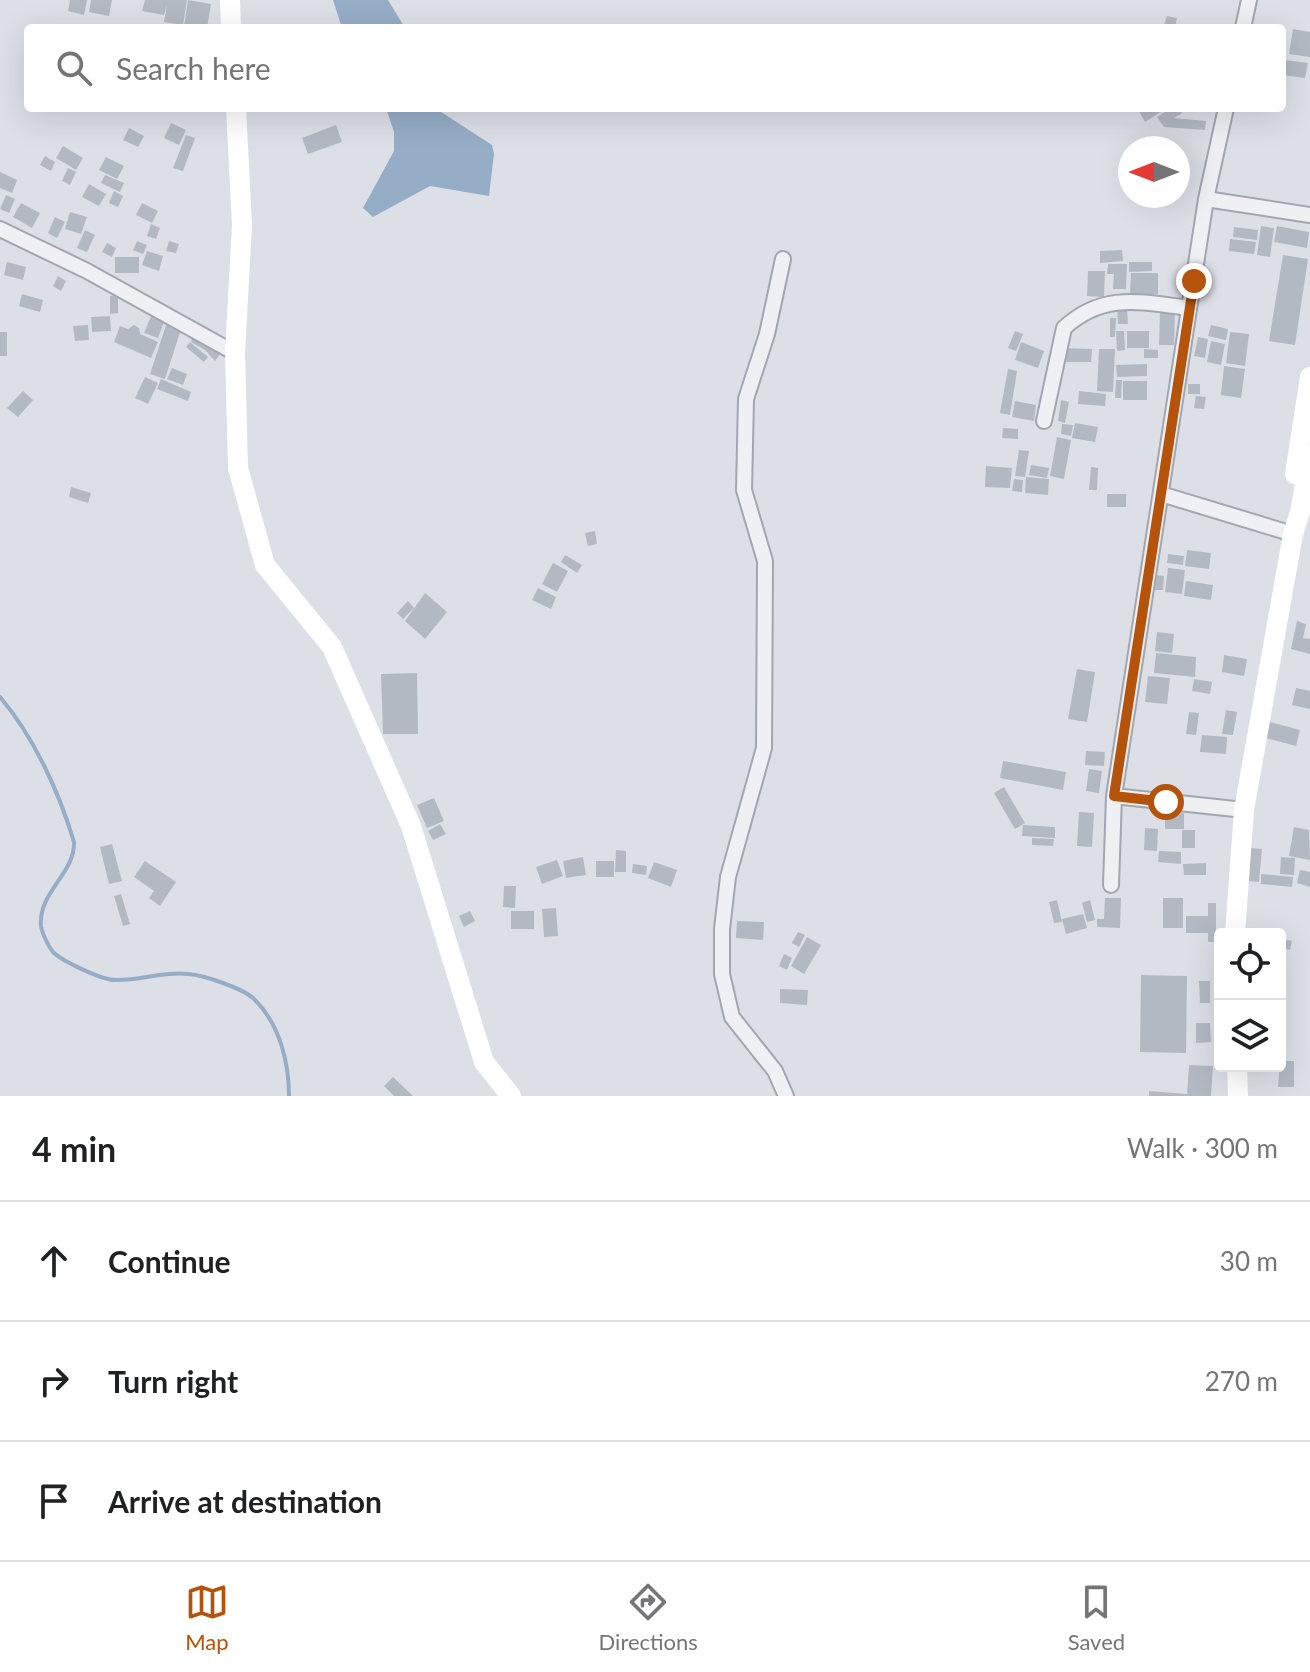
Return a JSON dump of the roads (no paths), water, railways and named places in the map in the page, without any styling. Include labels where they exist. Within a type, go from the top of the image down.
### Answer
[{"type":"main road","points":[[230,0],[231,24]]},
{"type":"main road","points":[[236,112],[242,225],[235,353],[238,468],[265,565],[332,647],[411,826],[484,1062],[511,1096]]},
{"type":"main road","points":[[1235,928],[1244,810],[1293,534],[1291,498],[1310,377]]},
{"type":"main road","points":[[1293,534],[1305,513],[1310,456]]},
{"type":"main road","points":[[1237,1072],[1238,1096]]},
{"type":"street","points":[[1244,24],[1249,0]]},
{"type":"street","points":[[1111,885],[1114,796],[1206,199],[1225,112]]},
{"type":"street","points":[[1206,199],[1310,215]]},
{"type":"street","points":[[0,229],[87,271],[235,353]]},
{"type":"street","points":[[783,259],[767,334],[746,399],[744,490],[765,561],[764,748],[728,877],[722,929],[722,974],[732,1017],[775,1071],[786,1096]]},
{"type":"street","points":[[1044,421],[1064,328],[1072,321],[1091,307],[1110,303],[1137,302],[1189,308]]},
{"type":"street","points":[[1161,494],[1293,534]]},
{"type":"street","points":[[1114,796],[1244,810]]},
{"type":"water","points":[[333,0],[388,0],[403,24],[341,24]]},
{"type":"water","points":[[387,112],[441,112],[492,145],[494,154],[489,196],[430,186],[373,217],[363,208],[394,151],[394,132]]},
{"type":"waterway","points":[[0,697],[24,730],[44,766],[74,842],[69,864],[50,893],[42,914],[41,926],[52,951],[74,965],[109,979],[188,974],[243,991],[264,1010],[277,1033],[285,1058],[289,1096]]}]
